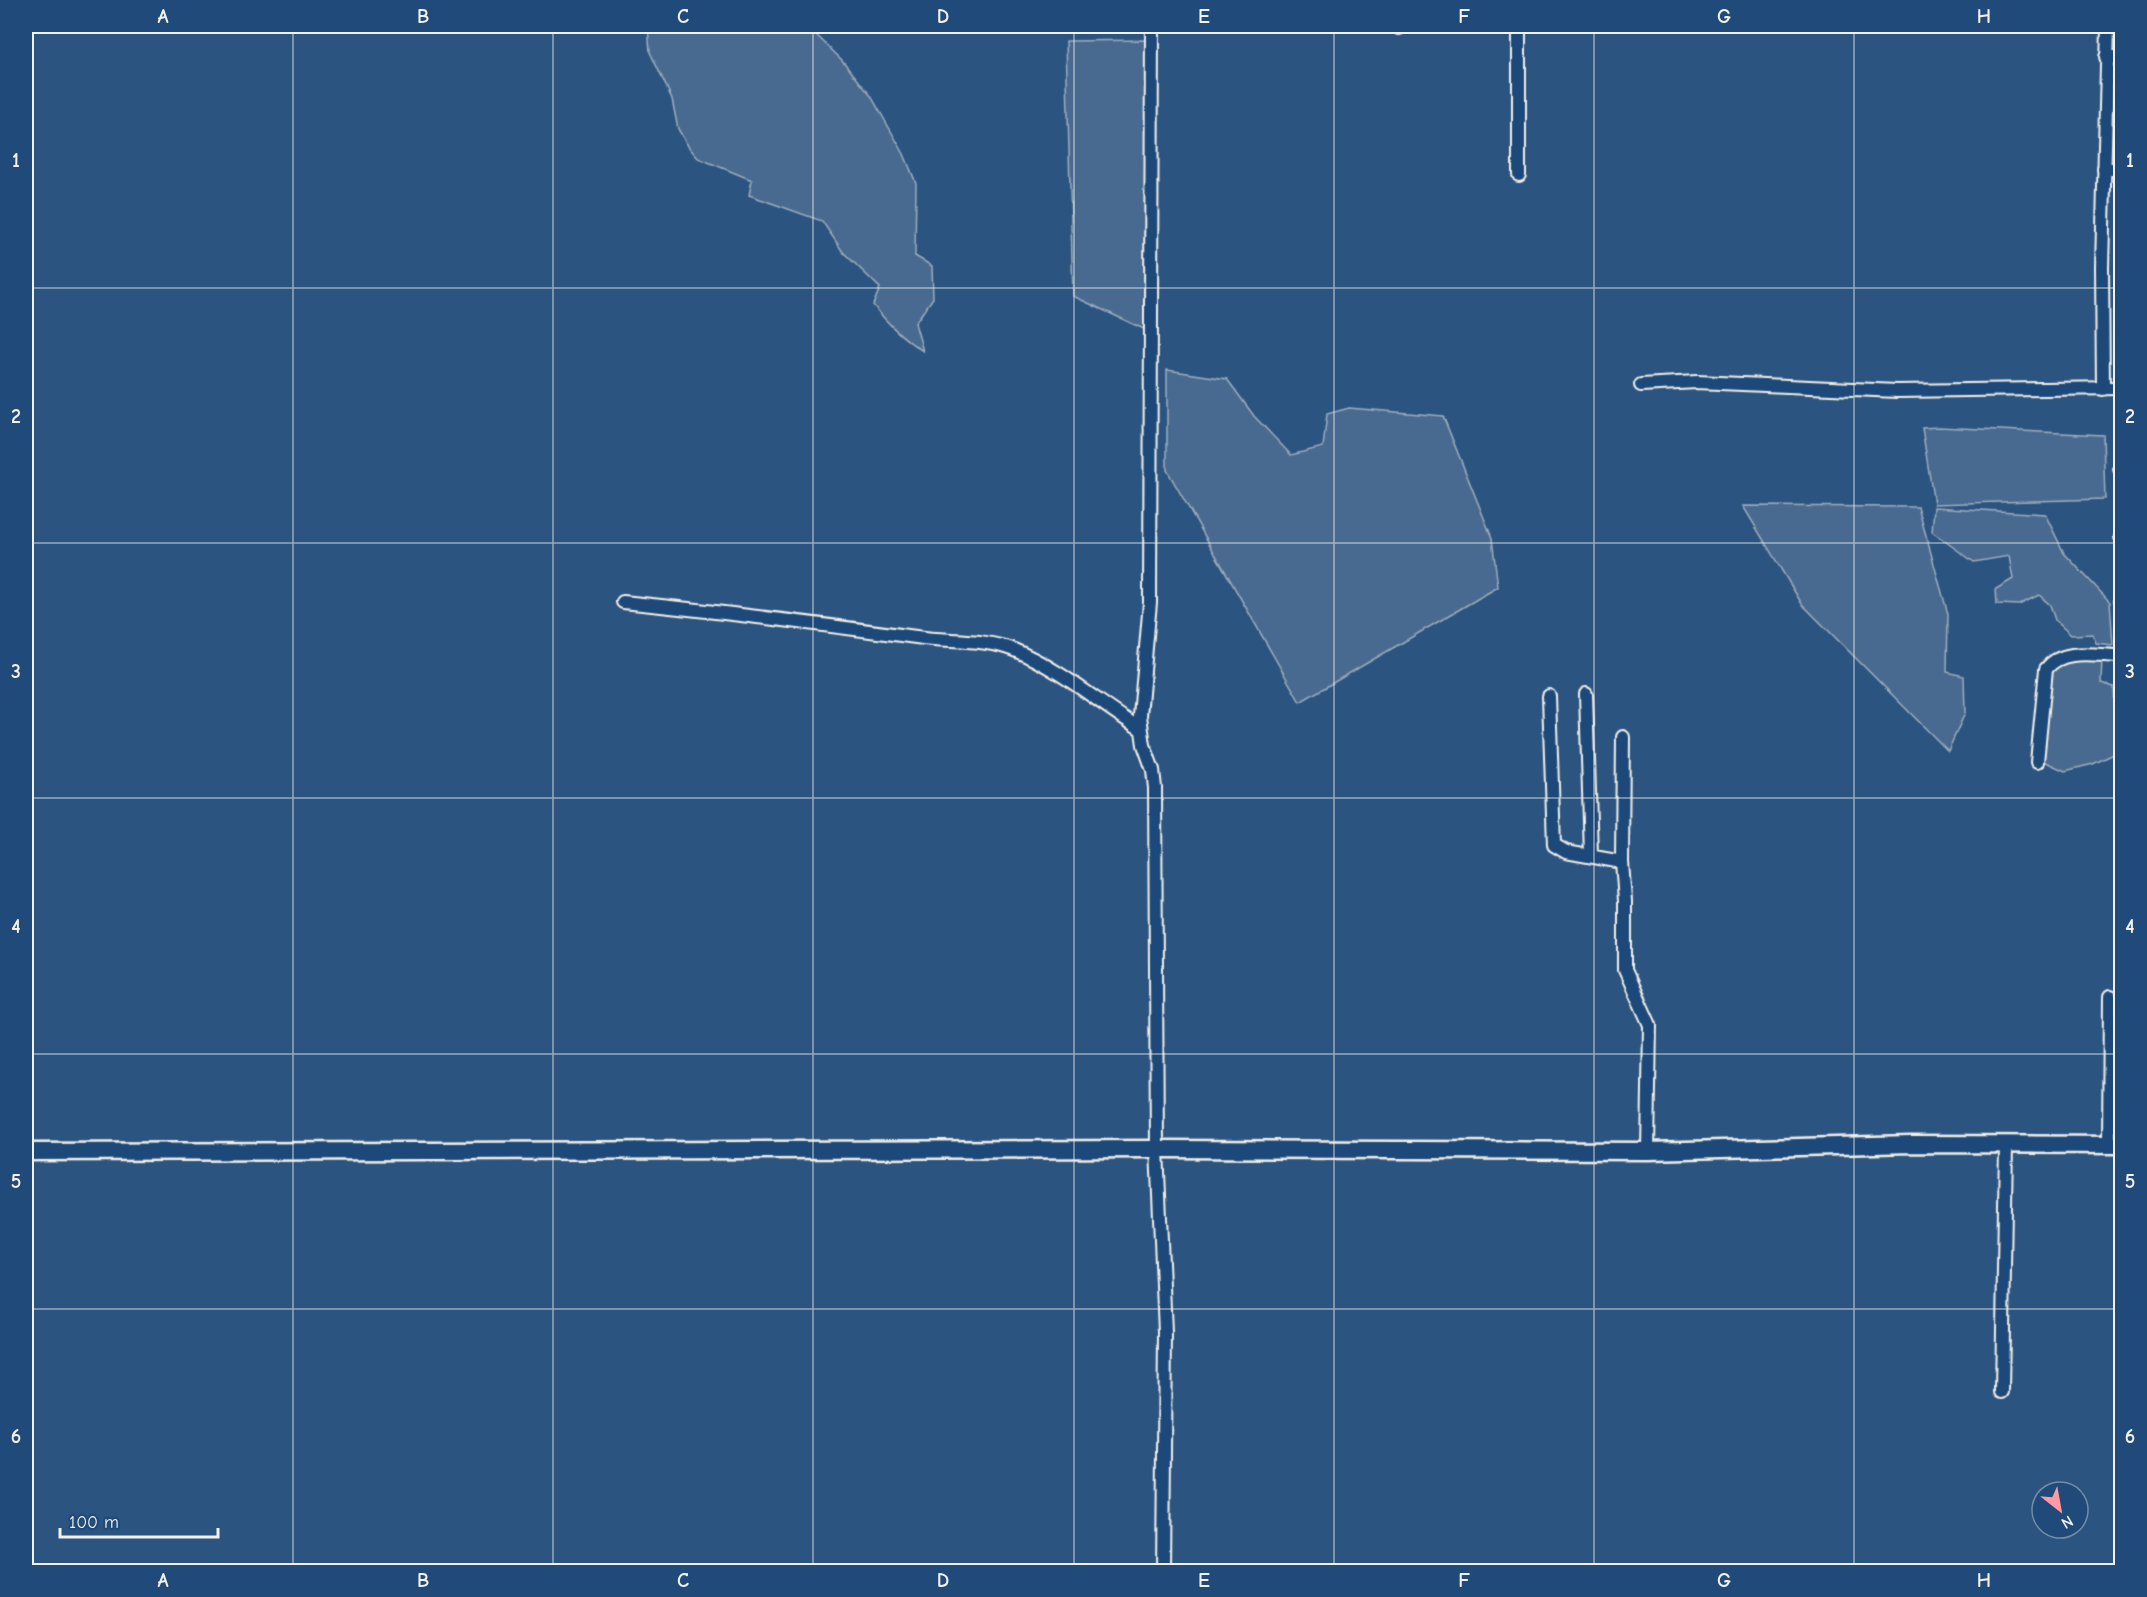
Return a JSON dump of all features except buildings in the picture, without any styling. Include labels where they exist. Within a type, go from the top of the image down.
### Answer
[{"type":"street","points":[[1152,26],[1149,322],[1150,602],[1141,729],[1153,770],[1155,788],[1157,1149],[1165,1332],[1163,1572]]},
{"type":"street","points":[[1519,26],[1520,175]]},
{"type":"street","points":[[2103,389],[2102,267],[2108,26]]},
{"type":"street","points":[[2106,57],[2121,57]]},
{"type":"street","points":[[2104,169],[2121,169]]},
{"type":"street","points":[[1641,385],[1697,382],[1897,391],[2121,388]]},
{"type":"street","points":[[623,602],[791,620],[932,639],[994,644],[1023,654],[1070,679],[1106,708],[1141,729]]},
{"type":"street","points":[[2037,762],[2046,669],[2052,661],[2061,657],[2121,656]]},
{"type":"street","points":[[1586,694],[1591,855]]},
{"type":"street","points":[[1549,696],[1554,845],[1566,852],[1622,862]]},
{"type":"street","points":[[1623,737],[1622,862],[1625,901],[1625,970],[1650,1025],[1648,1151]]},
{"type":"street","points":[[26,1152],[1157,1149],[1648,1151],[1812,1145],[2115,1145],[2109,997]]},
{"type":"street","points":[[2002,1392],[2006,1145]]},
{"type":"shaded area","points":[[648,26],[807,26],[842,60],[871,96],[904,154],[916,183],[915,256],[932,266],[933,298],[915,323],[923,351],[896,331],[873,305],[880,288],[843,252],[822,221],[749,195],[752,180],[698,158],[678,129],[672,99],[650,52]]},
{"type":"shaded area","points":[[1149,40],[1148,331],[1073,296],[1066,41]]},
{"type":"shaded area","points":[[1167,370],[1227,379],[1254,416],[1291,455],[1323,447],[1327,414],[1349,408],[1443,416],[1492,538],[1498,587],[1300,702],[1167,470]]},
{"type":"shaded area","points":[[1922,428],[2103,435],[2105,499],[1934,504]]},
{"type":"shaded area","points":[[1743,506],[1918,507],[1948,614],[1947,672],[1964,676],[1965,713],[1948,751],[1802,604]]},
{"type":"shaded area","points":[[1934,507],[2045,514],[2064,553],[2110,602],[2113,645],[2096,643],[2093,634],[2071,635],[2055,620],[2050,605],[2039,595],[2019,605],[1997,604],[1996,589],[2013,579],[2009,556],[1974,562],[1932,532]]},
{"type":"shaded area","points":[[2102,659],[2101,683],[2114,687],[2116,753],[2093,764],[2065,771],[2041,760],[2050,670],[2063,660]]}]
